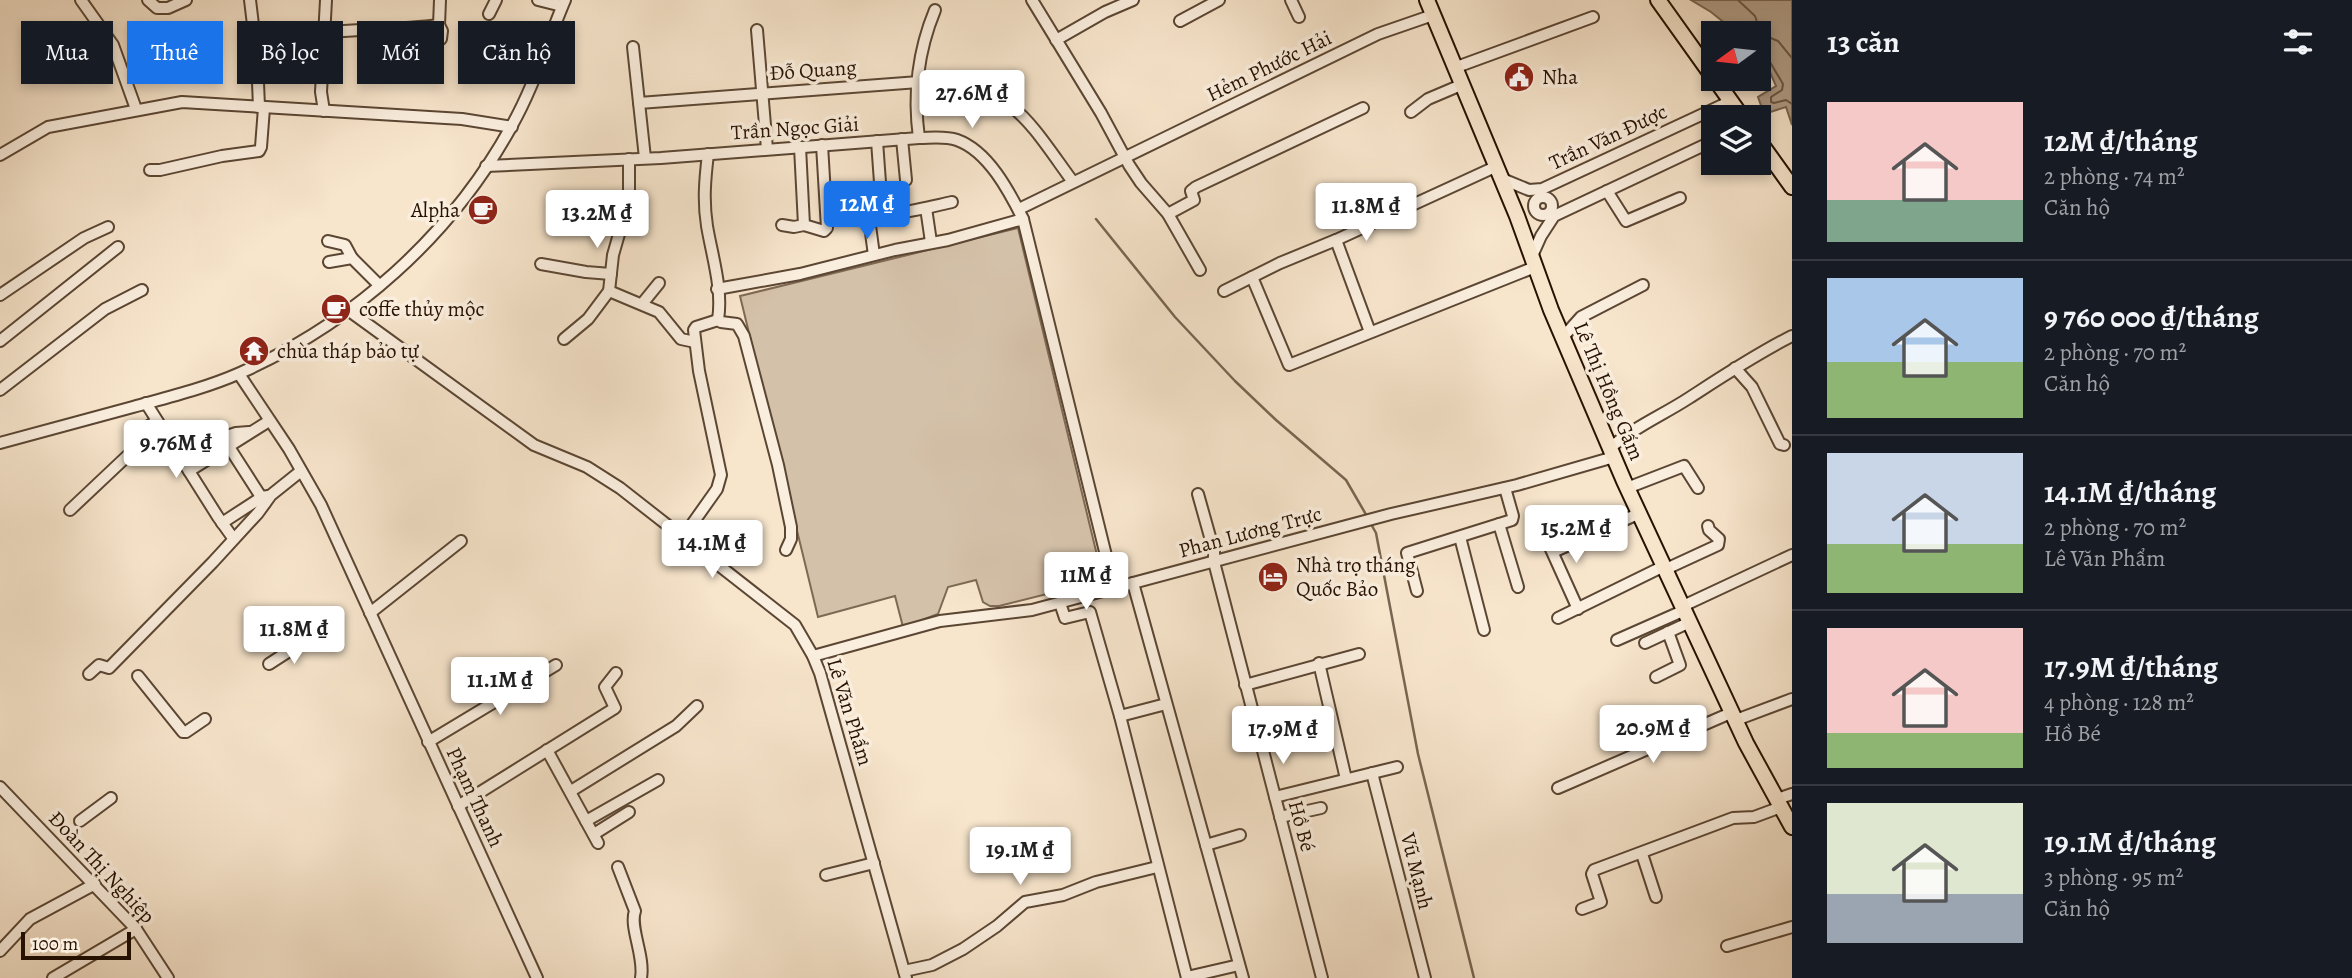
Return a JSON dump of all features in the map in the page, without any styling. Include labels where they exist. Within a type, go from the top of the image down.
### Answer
[{"type":"main road","name":"Lê Thị Hồng Gấm","points":[[1427,0],[1517,218],[1551,310],[1612,452],[1734,716],[1792,827]]},
{"type":"main road","points":[[1658,0],[1701,60]]},
{"type":"main road","points":[[1724,91],[1734,105]]},
{"type":"main road","points":[[1771,158],[1792,187]]},
{"type":"street","points":[[81,0],[113,45],[136,109]]},
{"type":"street","points":[[148,0],[157,8],[168,8],[186,0]]},
{"type":"street","points":[[150,170],[259,151],[261,108],[250,0]]},
{"type":"street","points":[[325,21],[326,0]]},
{"type":"street","points":[[439,21],[440,0]]},
{"type":"street","points":[[489,14],[496,0]]},
{"type":"street","points":[[0,443],[190,391],[239,374],[290,348],[348,310],[379,285],[444,225],[475,186],[512,127],[564,3],[538,0]]},
{"type":"street","points":[[1032,0],[1141,183],[1168,214],[1200,270]]},
{"type":"street","points":[[1056,40],[1105,12],[1133,0]]},
{"type":"street","points":[[1180,21],[1219,0]]},
{"type":"street","points":[[1291,0],[1299,17]]},
{"type":"street","points":[[919,138],[917,83],[926,33],[935,10]]},
{"type":"street","name":"Hẻm Phước Hải","points":[[717,289],[800,274],[931,243],[1021,214],[1073,182],[1378,34],[1433,15]]},
{"type":"street","points":[[1454,68],[1593,17]]},
{"type":"street","points":[[757,30],[767,149]]},
{"type":"street","points":[[633,47],[645,158]]},
{"type":"street","name":"Đỗ Quang","points":[[639,103],[763,92],[917,83],[964,83],[991,92],[1016,109],[1073,182]]},
{"type":"street","points":[[322,84],[324,111]]},
{"type":"street","points":[[1411,112],[1428,99],[1461,85]]},
{"type":"street","name":"Trần Văn Được","points":[[1497,173],[1529,190],[1544,205],[1556,184],[1731,101]]},
{"type":"street","points":[[0,155],[48,127],[181,102],[462,119],[512,127]]},
{"type":"street","points":[[1168,214],[1194,200],[1191,191],[1196,187],[1363,108]]},
{"type":"street","name":"Trần Ngọc Giải","points":[[486,166],[708,154],[919,138],[957,140],[976,152],[991,168],[1021,214],[1114,588]]},
{"type":"street","points":[[902,139],[906,180]]},
{"type":"street","points":[[877,141],[882,210]]},
{"type":"street","points":[[782,225],[804,225],[824,231],[827,228],[822,145]]},
{"type":"street","points":[[800,147],[804,225]]},
{"type":"street","points":[[1517,218],[1544,205],[1566,211],[1701,147]]},
{"type":"street","points":[[708,154],[704,188],[705,208],[717,289],[718,320]]},
{"type":"street","points":[[564,339],[588,319],[609,291],[614,248],[629,199],[629,159]]},
{"type":"street","points":[[1224,291],[1280,263],[1497,173]]},
{"type":"street","points":[[1607,191],[1626,221],[1680,198]]},
{"type":"street","points":[[844,212],[882,210],[893,213],[953,202]]},
{"type":"street","points":[[1252,277],[1289,365],[1534,261],[1541,236],[1544,205]]},
{"type":"street","points":[[926,208],[931,243]]},
{"type":"street","points":[[868,211],[874,255]]},
{"type":"street","points":[[0,295],[84,238],[108,227]]},
{"type":"street","points":[[1336,240],[1370,332]]},
{"type":"street","points":[[328,241],[345,245],[352,258],[379,285]]},
{"type":"street","points":[[0,341],[118,247]]},
{"type":"street","points":[[329,262],[352,258]]},
{"type":"street","points":[[541,264],[611,274]]},
{"type":"street","points":[[642,304],[659,283]]},
{"type":"street","points":[[1564,336],[1581,317],[1643,285]]},
{"type":"street","points":[[0,390],[106,309],[142,290]]},
{"type":"street","points":[[609,291],[659,312],[681,339],[695,342]]},
{"type":"street","name":"Lê Văn Phẩm","points":[[348,310],[534,445],[587,467],[613,483],[794,625],[813,656],[826,691],[905,974]]},
{"type":"street","points":[[683,537],[716,489],[721,475],[699,371],[694,330],[718,320],[737,324],[744,336],[775,453],[791,527],[791,539],[786,550]]},
{"type":"street","points":[[1612,452],[1629,433],[1792,335]]},
{"type":"street","points":[[1735,368],[1752,387],[1780,444],[1784,445]]},
{"type":"street","name":"Phạm Thanh","points":[[239,374],[289,449],[321,505],[537,978]]},
{"type":"street","points":[[146,403],[233,538]]},
{"type":"street","points":[[70,510],[141,443],[141,432],[157,421]]},
{"type":"street","points":[[189,471],[225,445],[236,433],[249,432],[269,421]]},
{"type":"street","points":[[176,451],[225,445]]},
{"type":"street","points":[[225,445],[266,498]]},
{"type":"street","name":"Phan Lương Trực","points":[[813,656],[923,624],[960,617],[1013,614],[1060,603],[1391,514],[1505,488],[1612,452]]},
{"type":"street","points":[[1628,488],[1684,466],[1698,488]]},
{"type":"street","points":[[222,523],[266,498],[301,471]]},
{"type":"street","points":[[1417,591],[1407,554],[1513,518],[1505,488]]},
{"type":"street","name":"Hồ Bé","points":[[1198,494],[1322,978]]},
{"type":"street","points":[[89,674],[99,665],[109,668],[213,562],[266,498]]},
{"type":"street","points":[[1553,552],[1640,513]]},
{"type":"street","points":[[1499,523],[1518,587]]},
{"type":"street","points":[[1558,618],[1718,545],[1719,539],[1708,526]]},
{"type":"street","points":[[1545,536],[1578,609]]},
{"type":"street","points":[[1460,537],[1485,630]]},
{"type":"street","points":[[370,612],[461,541]]},
{"type":"street","points":[[1617,640],[1686,613],[1792,555]]},
{"type":"street","points":[[1133,583],[1243,978]]},
{"type":"street","points":[[1060,603],[1065,618],[1090,612],[1120,716],[1187,977],[1239,965]]},
{"type":"street","points":[[1645,643],[1668,632],[1686,613]]},
{"type":"street","points":[[1656,677],[1680,665],[1668,632]]},
{"type":"street","points":[[269,664],[303,642]]},
{"type":"street","points":[[1245,685],[1359,654]]},
{"type":"street","points":[[1319,663],[1346,779]]},
{"type":"street","points":[[428,742],[556,665]]},
{"type":"street","points":[[458,806],[615,708],[605,687],[616,673]]},
{"type":"street","points":[[138,677],[183,732],[205,719]]},
{"type":"street","points":[[1558,788],[1734,716],[1792,699]]},
{"type":"street","points":[[1120,716],[1166,704]]},
{"type":"street","points":[[571,791],[676,726],[697,706]]},
{"type":"street","points":[[547,750],[596,839],[629,812]]},
{"type":"street","points":[[1275,797],[1396,767]]},
{"type":"street","name":"Vũ Mạnh","points":[[1372,773],[1425,978]]},
{"type":"street","points":[[586,821],[658,780]]},
{"type":"street","name":"Đoàn Thị Nghiệp","points":[[0,787],[136,929],[168,978]]},
{"type":"street","points":[[1582,909],[1601,902],[1593,872],[1734,818],[1754,817],[1792,794]]},
{"type":"street","points":[[80,821],[111,798]]},
{"type":"street","points":[[1280,817],[1321,808]]},
{"type":"street","points":[[1206,845],[1240,835]]},
{"type":"street","points":[[1642,854],[1656,897]]},
{"type":"street","points":[[827,875],[874,863]]},
{"type":"street","points":[[618,867],[635,911],[632,917],[642,959],[641,978]]},
{"type":"street","points":[[905,974],[932,965],[963,949],[997,926],[1025,902],[1063,895],[1088,884],[1157,867]]},
{"type":"street","points":[[0,951],[30,919],[95,884]]},
{"type":"street","points":[[1727,946],[1792,927]]},
{"type":"street","points":[[53,978],[136,929]]},
{"type":"shaded area","points":[[1018,228],[1103,580],[990,606],[983,602],[976,580],[948,587],[938,614],[903,627],[895,596],[818,617],[740,296]]},
{"type":"water","points":[[1691,0],[1792,0],[1792,125],[1786,107],[1771,112],[1771,105],[1761,105],[1758,97],[1776,86],[1771,74],[1771,21],[1722,21]]},
{"type":"waterway","points":[[1096,219],[1175,317],[1235,381],[1346,480],[1368,518]]},
{"type":"waterway","points":[[1371,524],[1376,533],[1418,754],[1474,978]]},
{"type":"place","name":"Nha","points":[[1519,77]]},
{"type":"place","name":"Alpha","points":[[483,210]]},
{"type":"place","name":"coffe thủy mộc","points":[[336,309]]},
{"type":"place","name":"chùa tháp bảo tự","points":[[254,351]]},
{"type":"place","name":"Nhà trọ tháng Quốc Bảo","points":[[1273,577]]}]
